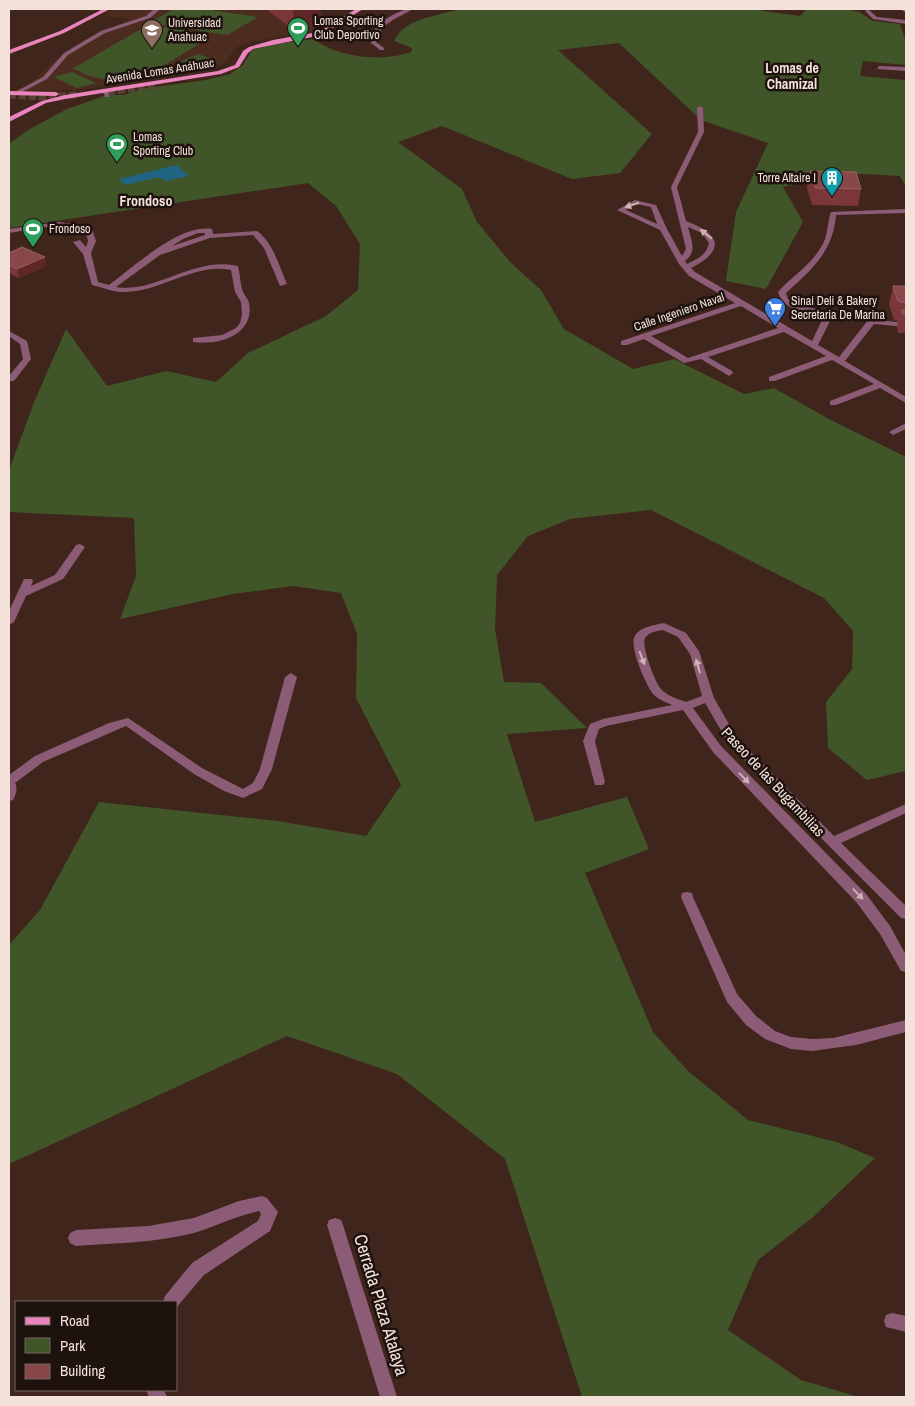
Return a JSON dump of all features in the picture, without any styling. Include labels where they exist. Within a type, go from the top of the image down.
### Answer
[{"type":"main road","points":[[9,51],[99,9]]},
{"type":"main road","points":[[9,51],[62,32],[108,9]]},
{"type":"main road","name":"Avenida Lomas Anáhuac","points":[[9,114],[14,103],[212,71],[228,64],[236,52],[256,42],[314,32],[351,9]]},
{"type":"main road","name":"Avenida Lomas Anáhuac","points":[[9,120],[44,102],[219,74],[236,66],[241,61],[245,52],[251,48],[267,43],[320,34],[360,9]]},
{"type":"main road","points":[[155,85],[219,74]]},
{"type":"main road","points":[[9,93],[61,94]]},
{"type":"main road","points":[[14,103],[43,94]]},
{"type":"street","points":[[18,92],[45,78],[66,54],[103,32],[148,17],[157,9]]},
{"type":"street","points":[[382,49],[373,42],[374,37],[387,19],[410,9]]},
{"type":"street","points":[[868,11],[875,18],[906,22]]},
{"type":"street","points":[[879,68],[906,69]]},
{"type":"street","points":[[43,94],[45,78]]},
{"type":"street","points":[[683,264],[690,249],[674,187],[701,132],[700,108]]},
{"type":"street","points":[[663,229],[621,210],[632,203],[652,204],[656,208],[663,229],[683,264],[692,274],[906,400]]},
{"type":"street","points":[[813,346],[829,315],[793,306],[784,300],[782,292],[817,260],[829,243],[833,228],[833,213],[906,211]]},
{"type":"street","points":[[682,222],[701,229],[714,242],[713,248],[708,255],[683,264]]},
{"type":"street","points":[[52,224],[67,230],[87,253],[95,283],[121,290],[141,288],[198,270],[226,264],[235,268],[239,292],[245,300],[245,319],[233,335],[218,340],[196,340]]},
{"type":"street","points":[[9,232],[52,224],[78,225],[89,231],[92,241],[87,253]]},
{"type":"street","points":[[67,230],[78,225]]},
{"type":"street","points":[[111,287],[160,253],[209,236],[257,234],[267,248],[283,284]]},
{"type":"street","points":[[77,242],[92,241]]},
{"type":"street","name":"Calle Ingeniero Naval","points":[[624,343],[742,303]]},
{"type":"street","points":[[840,362],[872,321],[906,325]]},
{"type":"street","points":[[646,336],[683,360],[692,361],[784,328]]},
{"type":"street","points":[[9,333],[24,342],[27,359],[12,379]]},
{"type":"street","points":[[703,357],[729,372]]},
{"type":"street","points":[[772,379],[832,357]]},
{"type":"street","points":[[833,403],[880,385]]},
{"type":"street","points":[[893,432],[906,426]]},
{"type":"street","points":[[22,594],[59,577],[80,547]]},
{"type":"street","points":[[9,622],[28,581]]},
{"type":"street","name":"Paseo de las Bugambilias","points":[[906,914],[733,741],[708,698],[695,654],[682,635],[664,626],[646,631],[639,638],[638,646],[652,684],[658,693],[686,706],[716,749],[862,899],[885,930],[906,967]]},
{"type":"street","points":[[9,797],[11,787],[9,782],[39,759],[113,726],[128,722],[227,788],[243,794],[258,786],[266,769],[291,677]]},
{"type":"street","points":[[600,782],[589,741],[594,728],[603,723],[686,706],[708,698]]},
{"type":"street","points":[[832,842],[906,808]]},
{"type":"street","points":[[687,897],[732,998],[741,1010],[771,1036],[791,1044],[810,1047],[826,1046],[906,1026]]},
{"type":"street","points":[[76,1238],[148,1234],[194,1225],[239,1208],[262,1203],[270,1212],[264,1226],[198,1269],[172,1301]]},
{"type":"street","name":"Cerrada Plaza Atalaya","points":[[335,1225],[388,1397]]},
{"type":"shaded area","name":"Universidad Anahuac","points":[[112,9],[300,9],[323,25],[309,32],[246,43],[235,48],[225,63],[208,70],[77,90],[10,91],[26,87],[55,60],[82,41],[98,32],[132,19],[105,16]]},
{"type":"green space","points":[[174,9],[205,9],[258,17],[227,35],[149,23]]},
{"type":"green space","points":[[460,9],[758,9],[800,16],[807,9],[846,9],[859,12],[873,21],[900,24],[906,43],[906,65],[863,61],[860,76],[906,80],[906,187],[900,176],[841,173],[783,187],[803,222],[766,289],[726,281],[736,212],[768,143],[701,120],[619,43],[558,50],[652,134],[620,173],[572,179],[442,126],[398,142],[462,189],[477,222],[511,263],[541,290],[564,329],[633,369],[674,359],[744,394],[774,388],[829,419],[906,457],[906,771],[867,780],[828,748],[826,702],[852,669],[853,631],[824,598],[651,510],[570,519],[528,536],[497,575],[495,629],[504,682],[541,683],[587,728],[507,734],[535,822],[627,797],[649,849],[585,873],[653,1032],[688,1071],[748,1120],[837,1142],[875,1158],[812,1218],[758,1260],[728,1330],[801,1380],[859,1397],[582,1397],[505,1159],[397,1074],[287,1036],[9,1164],[9,945],[40,910],[99,802],[278,821],[366,836],[401,785],[356,698],[357,634],[341,593],[293,586],[233,594],[120,619],[136,576],[134,518],[9,512],[9,470],[35,400],[66,329],[107,386],[166,371],[216,382],[248,353],[326,316],[358,290],[360,244],[336,206],[308,183],[9,228],[9,144],[28,130],[67,109],[107,95],[123,95],[147,88],[206,80],[230,74],[243,65],[252,50],[276,44],[314,39],[335,50],[361,56],[388,57],[411,52],[412,48],[394,41],[405,27],[422,19]]},
{"type":"green space","points":[[146,26],[178,28],[195,32],[204,41],[150,74],[136,78],[105,79],[72,69]]},
{"type":"green space","points":[[198,54],[217,61],[195,71],[175,64]]},
{"type":"green space","points":[[72,72],[96,83],[77,88],[54,77]]},
{"type":"water","points":[[177,165],[189,176],[165,181],[160,177],[125,185],[119,179]]},
{"type":"building","points":[[810,171],[856,172],[861,189],[815,188]]},
{"type":"building","points":[[22,247],[45,257],[17,269],[9,265],[9,253]]},
{"type":"building","points":[[893,286],[906,286],[906,303],[898,301]]},
{"type":"building","points":[[901,310],[906,310],[906,314],[903,314]]},
{"type":"tunnel","points":[[108,92],[155,85]]},
{"type":"tunnel","points":[[9,95],[44,97],[76,95]]},
{"type":"place","name":"Lomas Sporting Club Deportivo","points":[[298,47]]},
{"type":"place","name":"Universidad Anahuac","points":[[152,49]]},
{"type":"place","name":"Lomas Sporting Club","points":[[117,163]]},
{"type":"place","name":"Torre Altaire I","points":[[832,197]]},
{"type":"place","name":"Frondoso","points":[[33,248]]},
{"type":"place","name":"Sinai Deli & Bakery Secretaria De Marina","points":[[775,327]]},
{"type":"district","name":"Lomas de Chamizal","points":[[792,76]]},
{"type":"district","name":"Frondoso","points":[[146,201]]}]
